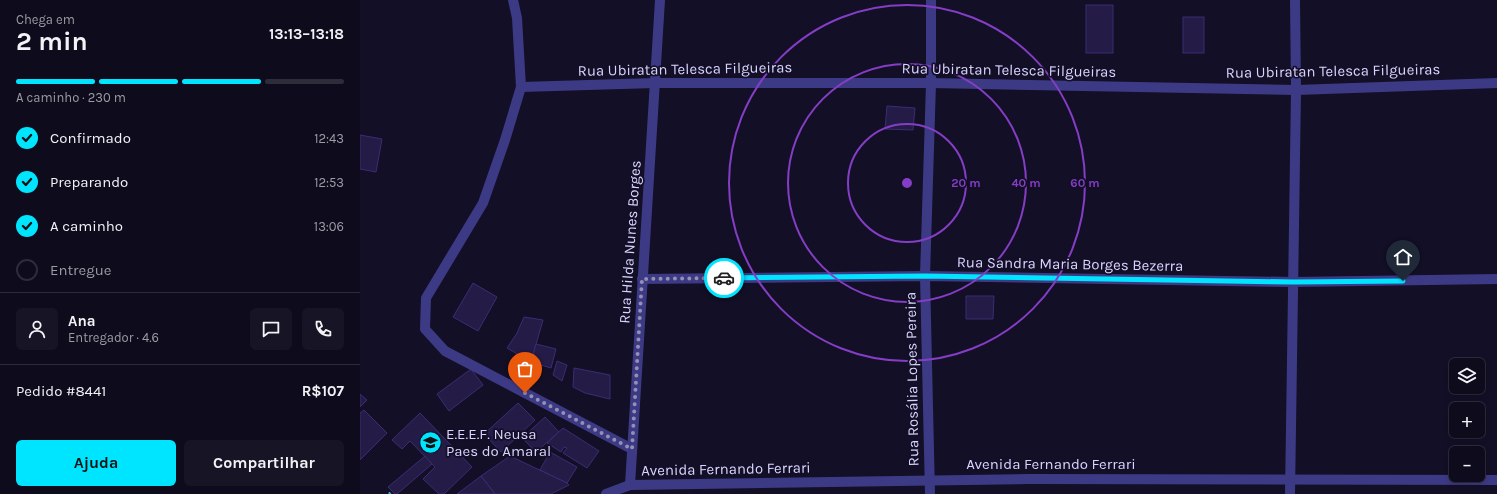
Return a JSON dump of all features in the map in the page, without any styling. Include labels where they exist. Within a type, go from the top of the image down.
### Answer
[{"type":"street","points":[[513,0],[517,18],[521,87],[505,140],[483,203],[426,298],[425,329],[445,351],[632,449]]},
{"type":"street","name":"Rua Hilda Nunes Borges","points":[[630,485],[660,0]]},
{"type":"street","name":"Rua Rosália Lopes Pereira","points":[[930,494],[925,276],[931,83],[931,0]]},
{"type":"street","points":[[1290,494],[1296,90],[1295,0]]},
{"type":"street","name":"Rua Ubiratan Telesca Filgueiras","points":[[521,87],[655,83],[931,83],[1296,90],[1497,83]]},
{"type":"street","name":"Rua Sandra Maria Borges Bezerra","points":[[642,279],[925,276],[1293,282],[1497,279]]},
{"type":"street","name":"Avenida Fernando Ferrari","points":[[606,494],[630,485],[929,480],[1497,480]]},
{"type":"path","points":[[389,494],[392,491]]},
{"type":"building","points":[[1086,5],[1113,5],[1113,53],[1086,53]]},
{"type":"building","points":[[1183,17],[1204,17],[1204,53],[1183,53]]},
{"type":"building","points":[[887,106],[915,108],[913,130],[885,129]]},
{"type":"building","points":[[360,135],[382,139],[376,172],[360,169]]},
{"type":"building","points":[[473,283],[497,297],[478,331],[453,317]]},
{"type":"building","points":[[966,296],[994,296],[993,319],[966,319]]},
{"type":"building","points":[[524,317],[543,320],[531,362],[507,348],[517,333]]},
{"type":"building","points":[[536,344],[556,349],[551,368],[531,362]]},
{"type":"building","points":[[557,361],[567,365],[562,381],[553,375]]},
{"type":"building","points":[[574,368],[610,375],[610,399],[585,393],[573,387]]},
{"type":"building","points":[[471,369],[483,385],[449,411],[437,394]]},
{"type":"building","points":[[360,394],[367,400],[360,407]]},
{"type":"building","points":[[518,403],[535,420],[501,452],[484,434]]},
{"type":"building","points":[[364,410],[387,433],[360,460],[360,413]]},
{"type":"building","points":[[420,413],[472,467],[444,494],[439,494],[423,479],[435,467],[410,441],[402,449],[392,440]]},
{"type":"building","points":[[545,417],[559,432],[536,452],[522,438]]},
{"type":"building","points":[[563,428],[599,451],[587,468],[563,453],[567,448],[564,447],[561,452],[547,443]]},
{"type":"building","points":[[550,452],[577,467],[567,483],[540,470]]},
{"type":"building","points":[[425,456],[432,464],[397,494],[395,494],[388,487]]},
{"type":"building","points":[[510,456],[569,485],[551,494],[495,494],[481,476]]},
{"type":"building","points":[[481,476],[495,494],[457,494]]},
{"type":"way so far","points":[[525,393],[632,449],[642,279],[724,278]]},
{"type":"place","name":"E.E.E.F. Neusa Paes do Amaral","points":[[431,443]]},
{"type":"route","points":[[724,278],[925,276],[1293,282],[1403,281]]}]
